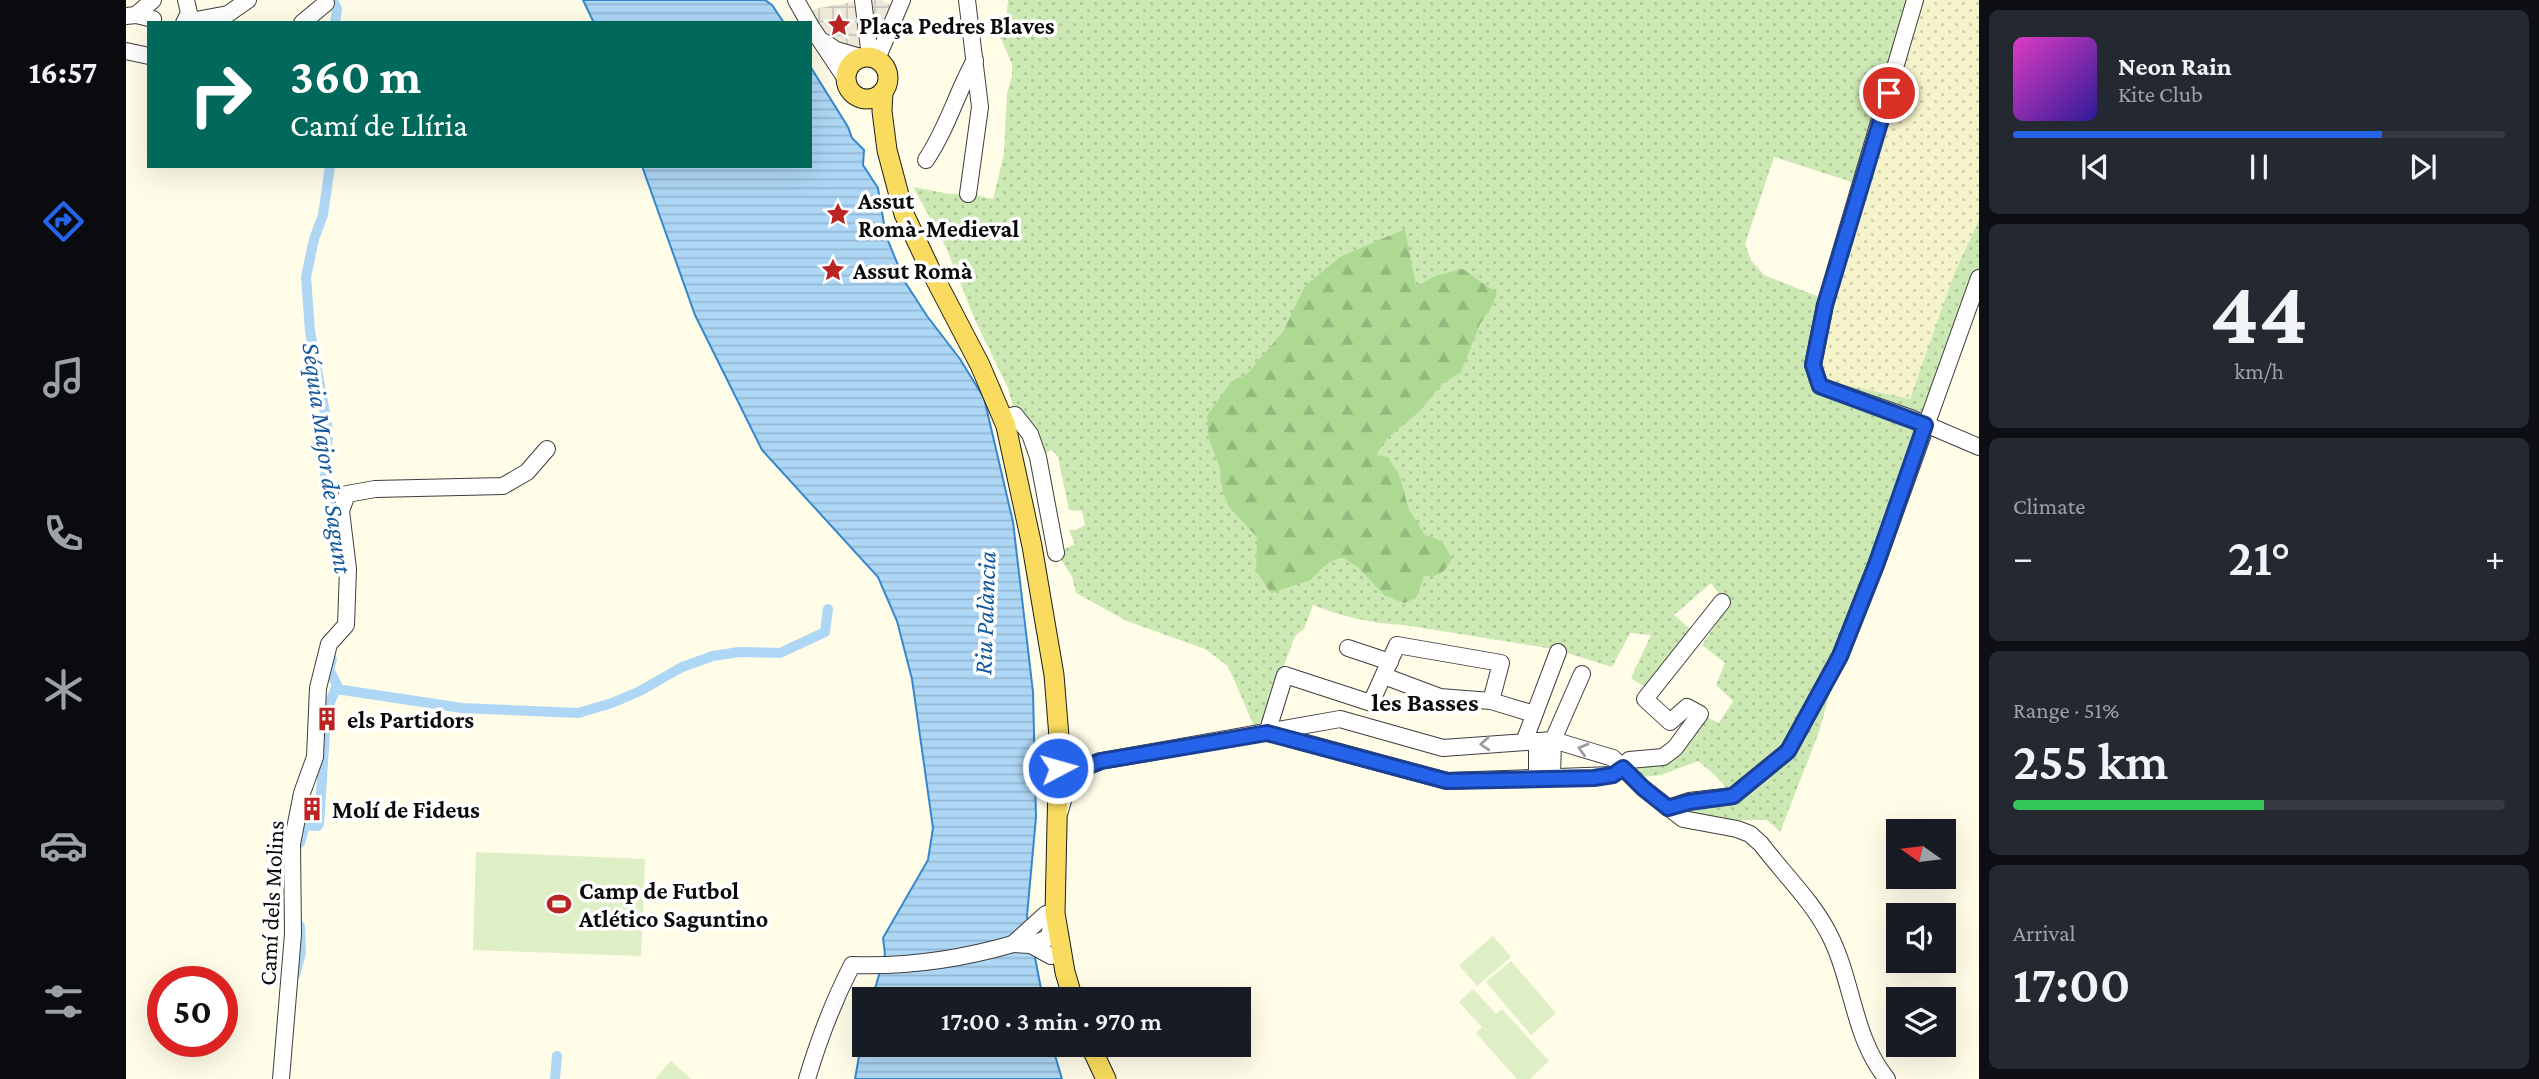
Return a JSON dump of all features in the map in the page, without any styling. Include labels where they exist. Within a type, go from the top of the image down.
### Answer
[{"type":"main road","points":[[887,149],[863,99],[851,92],[846,79],[849,67],[869,58],[888,71],[889,79],[883,92],[882,111],[887,149],[904,214],[980,365],[1002,418],[1032,546],[1053,733],[1055,913],[1068,987]]},
{"type":"main road","points":[[863,99],[875,98],[883,92]]},
{"type":"main road","points":[[1053,733],[1052,755],[1058,768]]},
{"type":"main road","points":[[1064,987],[1039,943],[1046,914],[1053,838],[1053,777],[1058,768],[1081,763]]},
{"type":"main road","points":[[1096,1057],[1106,1079]]},
{"type":"street","points":[[186,13],[207,18],[228,14],[248,0]]},
{"type":"street","points":[[796,0],[808,21]]},
{"type":"street","points":[[863,0],[869,58]]},
{"type":"street","points":[[869,58],[902,0]]},
{"type":"street","points":[[967,0],[980,107],[968,194]]},
{"type":"street","points":[[1915,0],[1825,305],[1813,365],[1820,386],[1979,447]]},
{"type":"street","points":[[304,21],[326,3]]},
{"type":"street","points":[[131,16],[153,11]]},
{"type":"street","points":[[813,29],[836,50],[869,58]]},
{"type":"street","points":[[813,29],[846,79]]},
{"type":"street","points":[[126,51],[147,56]]},
{"type":"street","points":[[926,160],[946,127],[962,84],[975,60]]},
{"type":"street","points":[[1668,808],[1733,796],[1788,751],[1840,656],[1876,565],[1979,278]]},
{"type":"street","points":[[1002,418],[1015,415],[1031,434],[1038,457],[1056,553]]},
{"type":"street","name":"Camí dels Molins","points":[[281,1079],[293,934],[292,844],[302,793],[315,757],[318,688],[329,644],[346,625],[348,569],[341,511],[347,494],[375,489],[503,486],[527,471],[547,449]]},
{"type":"street","points":[[1267,733],[1447,781],[1613,775],[1629,761],[1663,757],[1675,748],[1700,714],[1687,708],[1670,722],[1645,699],[1722,602]]},
{"type":"street","points":[[1267,733],[1285,675],[1371,703],[1398,645],[1501,663],[1491,701]]},
{"type":"street","points":[[1348,648],[1440,697],[1491,701],[1534,714]]},
{"type":"street","points":[[1544,778],[1534,714],[1558,652]]},
{"type":"street","points":[[1538,741],[1582,674]]},
{"type":"street","points":[[1081,763],[1340,719],[1443,748],[1538,741],[1613,758],[1643,788],[1683,819],[1737,829],[1750,834],[1761,844],[1830,935],[1864,1035],[1877,1065],[1887,1079]]},
{"type":"street","points":[[1332,749],[1340,719]]},
{"type":"street","points":[[1053,733],[1081,763]]},
{"type":"street","points":[[1039,943],[1051,928],[1050,873],[1053,838],[1064,797],[1081,763]]},
{"type":"street","points":[[807,1079],[818,1041],[838,991],[852,965],[881,966],[970,957],[1013,944],[1039,943],[1054,944],[1057,958],[1065,972]]},
{"type":"green space","points":[[1008,0],[1915,0],[1860,190],[1849,181],[1774,157],[1745,244],[1751,260],[1764,275],[1824,299],[1813,365],[1833,382],[1910,399],[1954,274],[1979,220],[1979,277],[1840,656],[1819,732],[1780,832],[1767,820],[1731,820],[1668,808],[1733,796],[1715,775],[1698,761],[1661,775],[1633,778],[1623,768],[1663,756],[1700,714],[1719,723],[1733,701],[1716,685],[1725,663],[1702,645],[1728,606],[1711,583],[1674,615],[1693,631],[1646,688],[1631,678],[1651,635],[1630,633],[1612,667],[1554,649],[1369,621],[1313,605],[1304,629],[1295,636],[1264,720],[1254,726],[1228,666],[1205,649],[1127,621],[1076,593],[1072,576],[1056,553],[1075,544],[1069,530],[1085,525],[1082,511],[1069,510],[1058,457],[1052,450],[1038,457],[1015,415],[1008,388],[975,320],[946,247],[913,187],[993,199],[1004,154],[1007,93],[1012,76],[1012,64],[998,32],[1006,22]]},
{"type":"green space","points":[[1915,0],[1979,0],[1979,220],[1954,274],[1910,399],[1833,382],[1813,365]]},
{"type":"green space","points":[[1405,229],[1416,286],[1436,276],[1463,269],[1497,293],[1480,324],[1461,372],[1442,384],[1419,412],[1387,438],[1376,455],[1388,457],[1400,477],[1409,510],[1425,535],[1442,541],[1452,559],[1441,573],[1424,576],[1416,598],[1404,603],[1384,595],[1358,567],[1342,557],[1328,563],[1310,580],[1271,593],[1256,571],[1257,537],[1229,507],[1223,492],[1219,465],[1209,440],[1207,416],[1231,382],[1247,374],[1283,332],[1305,286],[1340,257]]},
{"type":"green space","name":"Camp de Futbol Atlético Saguntino","points":[[476,852],[645,859],[641,956],[473,950]]},
{"type":"green space","points":[[1493,936],[1511,957],[1477,986],[1459,965]]},
{"type":"green space","points":[[1511,961],[1556,1013],[1531,1035],[1486,982]]},
{"type":"green space","points":[[1473,989],[1496,1014],[1502,1009],[1549,1061],[1530,1079],[1517,1079],[1476,1033],[1482,1027],[1459,1002]]},
{"type":"green space","points":[[671,1061],[691,1079],[655,1079]]},
{"type":"shaded area","name":"Plaça Pedres Blaves","points":[[868,0],[882,0],[892,6],[875,49]]},
{"type":"shaded area","name":"Plaça Pedres Blaves","points":[[857,1],[859,49],[830,40],[810,10]]},
{"type":"water","points":[[583,0],[765,0],[772,5],[783,21],[593,21]]},
{"type":"water","name":"Riu Palància","points":[[812,69],[852,138],[864,150],[863,165],[878,188],[886,236],[905,282],[960,359],[984,398],[1013,522],[1033,692],[1036,817],[1027,916],[1041,987],[875,987],[885,954],[883,938],[928,860],[933,828],[912,679],[897,621],[878,577],[762,450],[695,315],[643,168],[812,168]]},
{"type":"water","points":[[859,1057],[1056,1057],[1062,1079],[855,1079]]},
{"type":"waterway","name":"Séquia Major de Sagunt","points":[[333,0],[337,9],[335,21]]},
{"type":"waterway","name":"Séquia Major de Sagunt","points":[[330,168],[323,215],[314,239],[306,277],[310,331],[328,430],[325,481],[335,500],[338,515]]},
{"type":"waterway","points":[[336,689],[462,708],[578,713],[612,703],[640,691],[682,667],[713,656],[739,652],[780,653],[825,632],[828,609]]},
{"type":"waterway","name":"Séquia Major de Sagunt","points":[[326,722],[327,710],[337,685],[329,669],[332,659]]},
{"type":"waterway","name":"Séquia Major de Sagunt","points":[[300,843],[305,825],[319,824],[325,733]]},
{"type":"waterway","name":"Séquia Major de Sagunt","points":[[295,975],[301,953],[300,926]]},
{"type":"waterway","points":[[555,1079],[557,1056]]},
{"type":"place","name":"Plaça Pedres Blaves","points":[[839,25]]},
{"type":"place","name":"Assut Romà-Medieval","points":[[838,214]]},
{"type":"place","name":"Assut Romà","points":[[833,270]]},
{"type":"place","name":"els Partidors","points":[[327,719]]},
{"type":"place","name":"Molí de Fideus","points":[[312,809]]},
{"type":"place","name":"Camp de Futbol Atlético Saguntino","points":[[559,904]]},
{"type":"district","name":"les Basses","points":[[1425,702]]},
{"type":"route","points":[[1058,768],[1080,769],[1101,761],[1267,733],[1447,781],[1594,778],[1613,775],[1623,768],[1668,808],[1733,796],[1788,751],[1840,656],[1876,565],[1925,425],[1820,386],[1813,365],[1825,305],[1889,93]]}]
